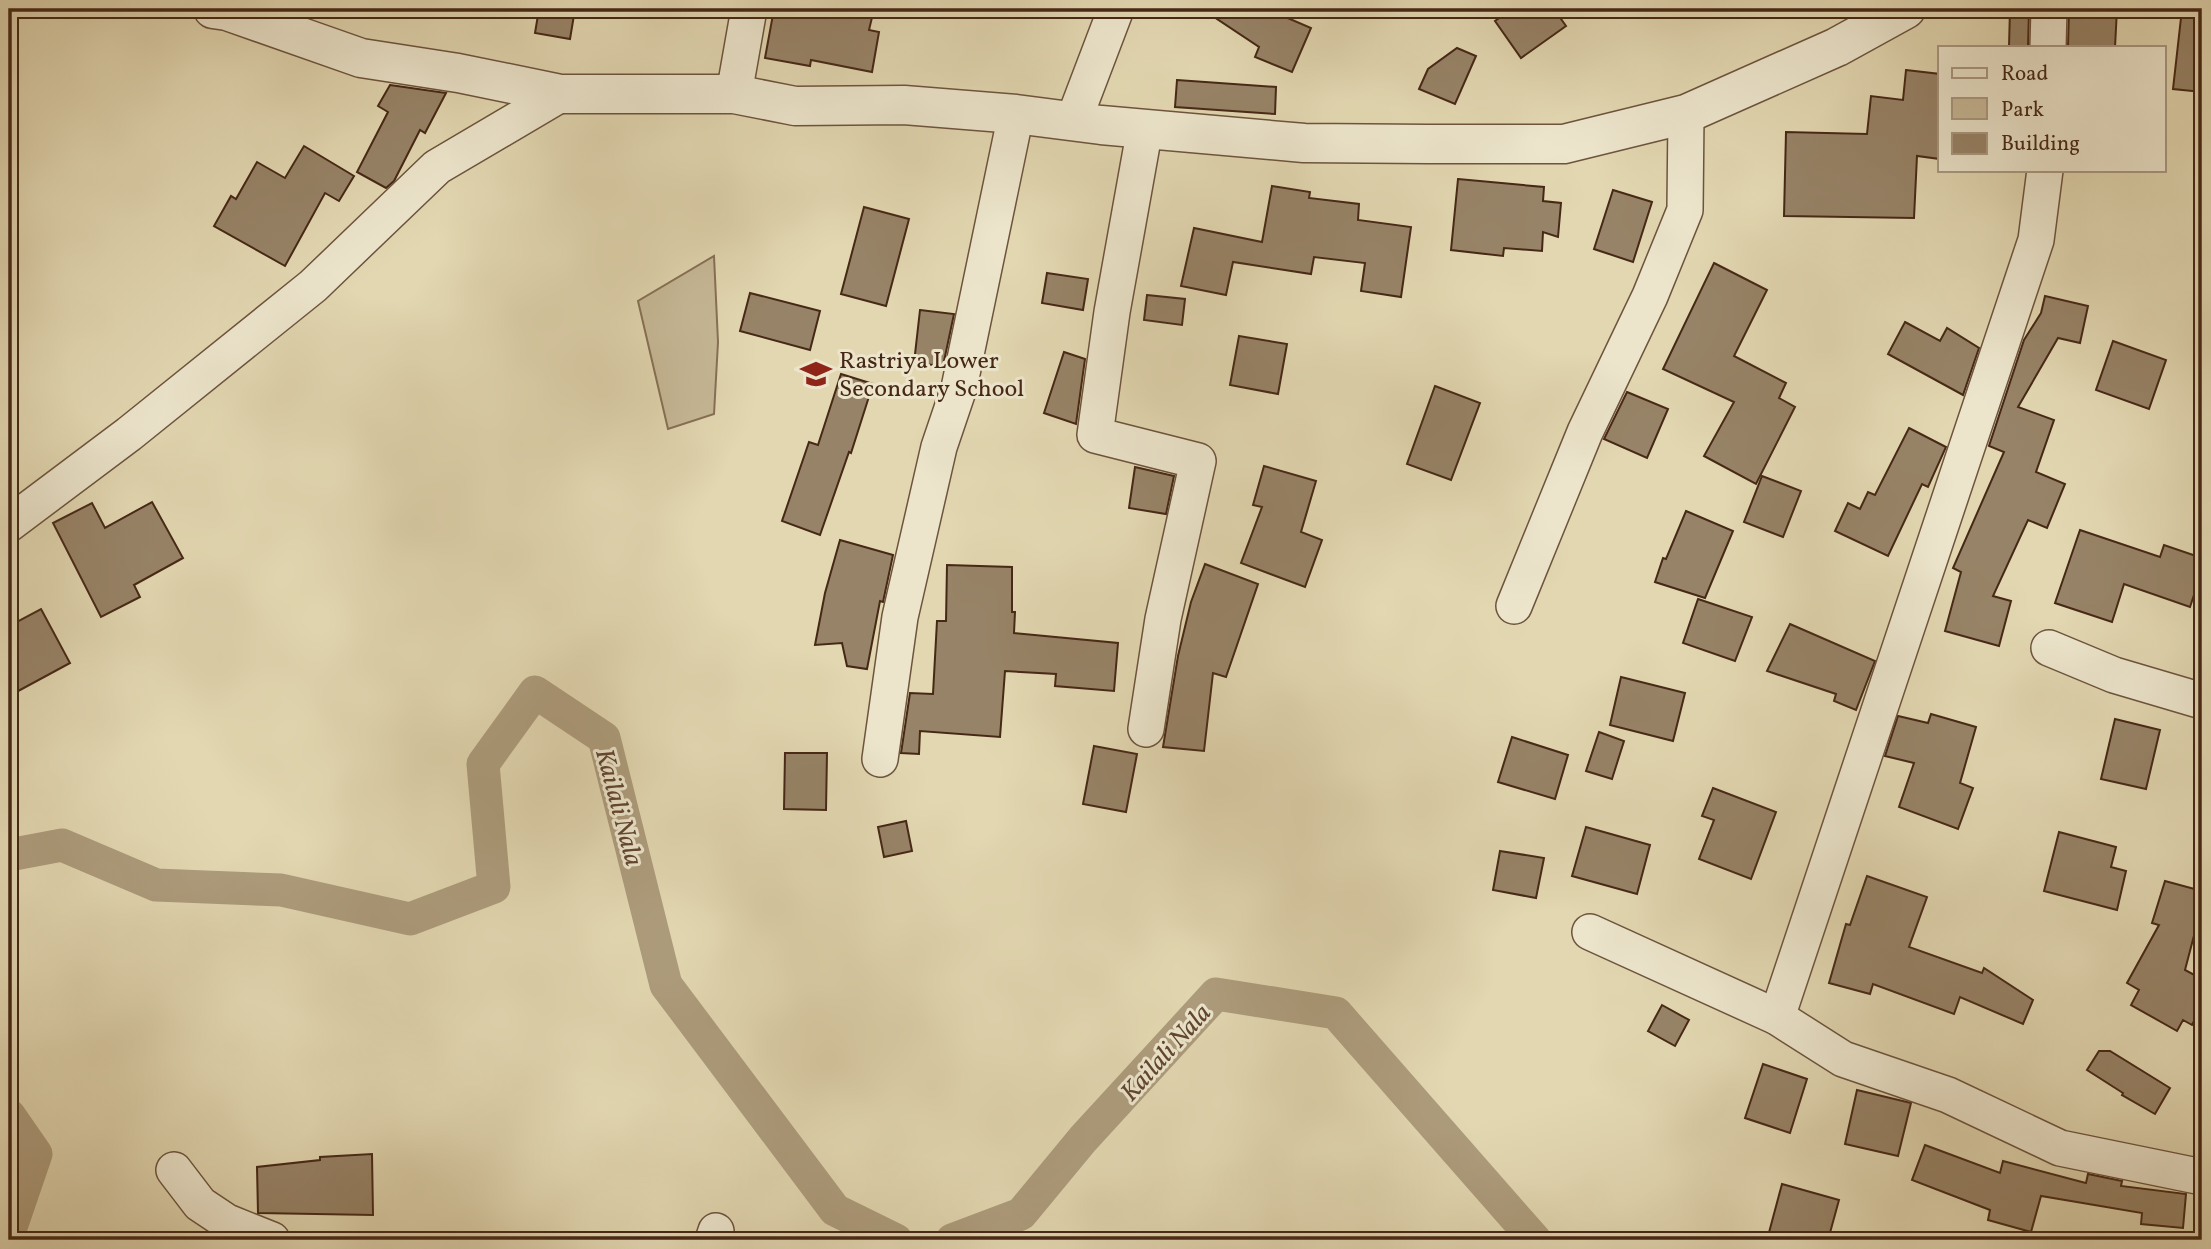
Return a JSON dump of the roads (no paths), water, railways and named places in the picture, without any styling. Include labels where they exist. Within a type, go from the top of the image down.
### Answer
[{"type":"street","points":[[734,94],[749,9]]},
{"type":"street","points":[[1073,122],[1116,9]]},
{"type":"street","points":[[223,10],[361,58],[458,73],[561,94],[734,94],[795,106],[904,105],[1304,143],[1564,144],[1686,114],[1837,47],[1906,9]]},
{"type":"street","points":[[2048,46],[2049,9]]},
{"type":"street","points":[[9,524],[128,434],[313,286],[437,167],[561,94]]},
{"type":"street","points":[[880,759],[900,617],[939,447],[958,388],[1016,114]]},
{"type":"street","points":[[1514,606],[1585,432],[1650,296],[1685,210],[1686,114]]},
{"type":"street","points":[[1145,128],[1112,312],[1095,435],[1198,461],[1163,620],[1146,729]]},
{"type":"street","points":[[1777,1017],[2036,240],[2045,172]]},
{"type":"street","points":[[2049,648],[2114,674],[2202,701]]},
{"type":"street","points":[[1590,932],[1777,1017],[1843,1059],[1948,1095],[2060,1148],[2202,1177]]},
{"type":"street","points":[[174,1170],[200,1204],[227,1222],[272,1240]]},
{"type":"waterway","name":"Kailali Nala","points":[[9,855],[62,845],[156,885],[281,890],[410,919],[494,887],[483,764],[535,692],[604,738],[666,985],[835,1210],[896,1240]]},
{"type":"waterway","name":"Kailali Nala","points":[[952,1240],[1021,1214],[1083,1139],[1216,994],[1336,1013],[1535,1240]]},
{"type":"waterway","name":"Kailali Nala","points":[[9,1115],[36,1154],[9,1233]]},
{"type":"place","name":"Rastriya Lower Secondary School","points":[[816,374]]}]
